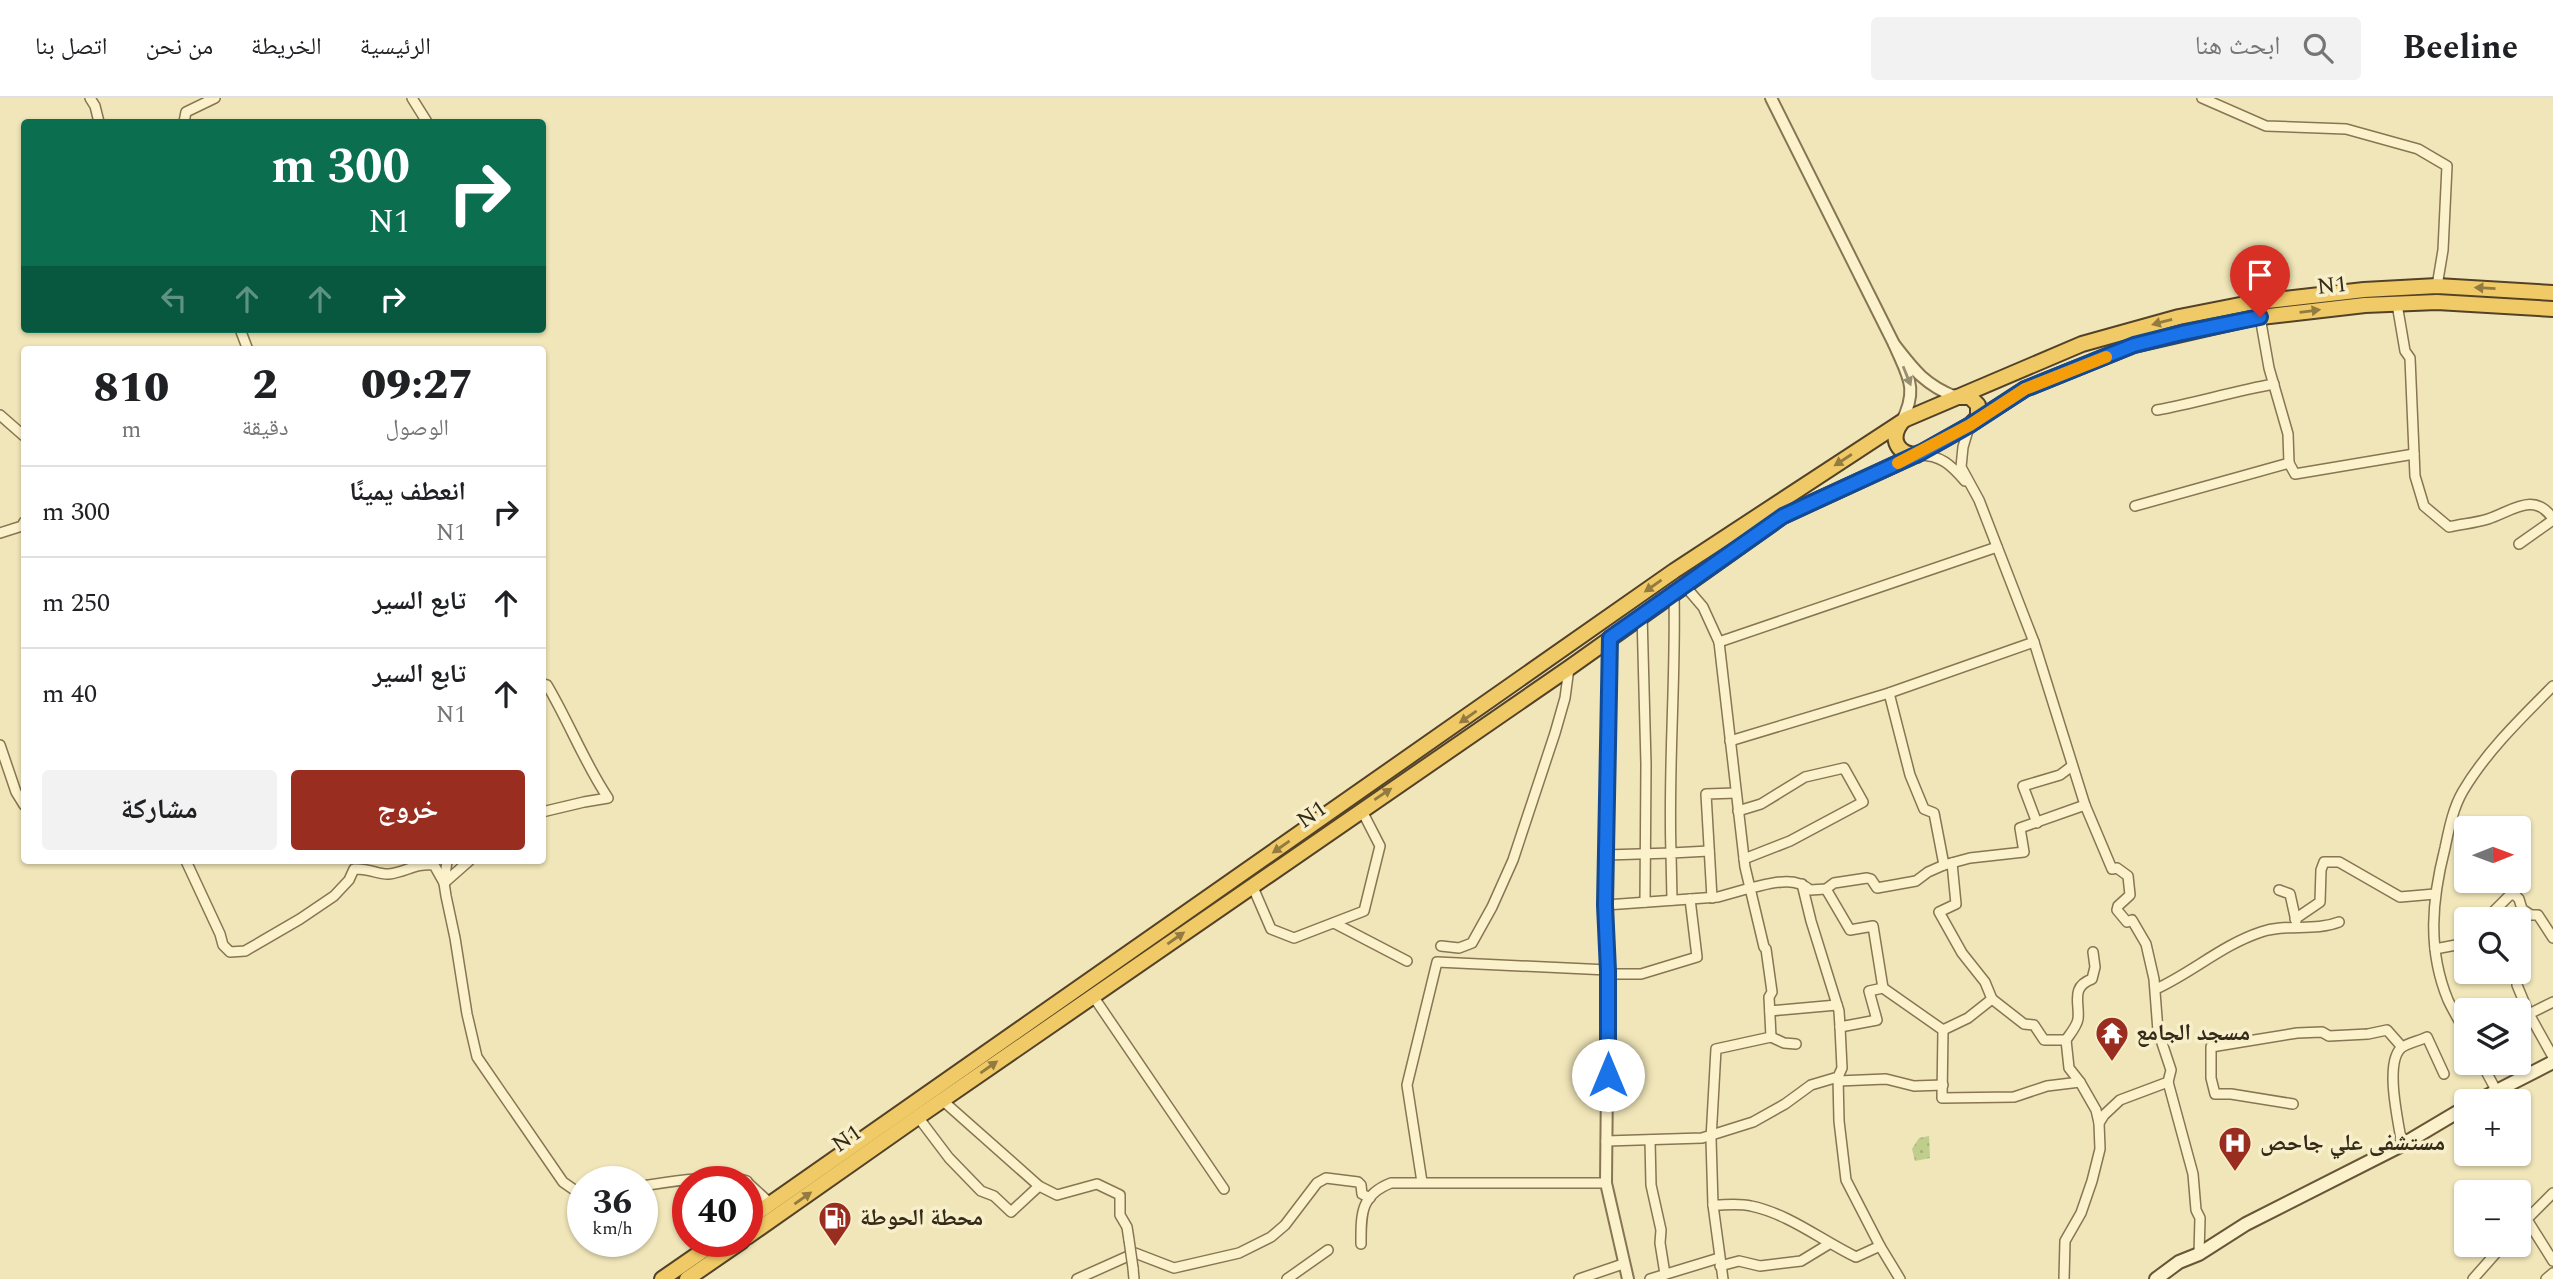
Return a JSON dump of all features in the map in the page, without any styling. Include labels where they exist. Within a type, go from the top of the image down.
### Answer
[{"type":"highway","name":"N1","points":[[763,1209],[1674,571],[1900,423],[2082,344],[2179,317],[2250,303],[2364,290],[2437,286],[2553,293]]},
{"type":"highway","name":"N1","points":[[763,1226],[1361,809],[1569,668],[1783,516],[1917,455],[2025,389],[2134,345],[2260,317],[2437,302],[2553,309]]},
{"type":"highway","points":[[1956,397],[1970,397],[1978,405],[1978,417],[1970,425]]},
{"type":"highway","points":[[1900,423],[1895,432],[1896,443],[1904,453],[1917,455]]},
{"type":"highway","points":[[662,1279],[694,1257]]},
{"type":"highway","points":[[687,1279],[719,1257]]},
{"type":"main road","points":[[2499,1089],[2553,1062]]},
{"type":"main road","points":[[2157,1279],[2179,1262],[2199,1254],[2246,1224],[2402,1145],[2454,1114]]},
{"type":"street","points":[[90,98],[98,119]]},
{"type":"street","points":[[185,119],[186,112],[215,98]]},
{"type":"street","points":[[412,98],[425,119]]},
{"type":"street","points":[[1771,98],[1894,344],[1911,386],[1910,401],[1900,423]]},
{"type":"street","points":[[2202,98],[2266,126],[2346,129],[2418,149],[2447,166],[2444,250],[2437,286]]},
{"type":"street","points":[[2397,304],[2405,351],[2410,358],[2415,476],[2424,506],[2449,527],[2489,518],[2513,507],[2535,504],[2547,509],[2553,520],[2519,544]]},
{"type":"street","points":[[2260,317],[2288,434],[2289,463],[2295,474],[2414,453]]},
{"type":"street","points":[[1894,344],[1921,379],[1956,397]]},
{"type":"street","points":[[2157,410],[2274,384]]},
{"type":"street","points":[[0,415],[21,433]]},
{"type":"street","points":[[1970,425],[1963,447],[1961,467],[1979,500],[2034,642],[2085,804],[2112,869],[2117,868],[2128,876],[2130,895],[2118,906],[2118,910],[2127,922],[2132,920],[2146,944],[2156,989],[2158,1031],[2171,1070],[2168,1082],[2120,1100],[2099,1123]]},
{"type":"street","points":[[1917,455],[1938,457],[1946,461],[1979,500]]},
{"type":"street","points":[[2135,506],[2289,463]]},
{"type":"street","points":[[0,533],[21,526]]},
{"type":"street","points":[[1719,642],[1997,547]]},
{"type":"street","points":[[1679,590],[1703,607],[1719,642],[1744,859],[1763,947],[1766,948],[1772,992],[1769,997],[1771,1037]]},
{"type":"street","points":[[1672,900],[1669,792],[1679,590]]},
{"type":"street","points":[[1642,614],[1645,902]]},
{"type":"street","points":[[1610,638],[1605,905],[1608,972],[1606,1183],[1628,1279]]},
{"type":"street","points":[[1730,741],[1889,693],[2034,642]]},
{"type":"street","points":[[1441,946],[1459,948],[1472,943],[1492,906],[1513,860],[1555,733],[1565,698],[1569,668]]},
{"type":"street","points":[[546,685],[564,713],[577,746],[608,799],[546,811]]},
{"type":"street","points":[[2454,1011],[2448,1000],[2432,929],[2435,894],[2453,816],[2462,792],[2493,749],[2553,686]]},
{"type":"street","points":[[1889,693],[1916,791],[1924,809],[1934,813],[1948,864],[1956,904],[1939,912],[1962,953],[1985,982],[1992,999],[2024,1024],[2034,1026],[2045,1040],[2066,1040]]},
{"type":"street","points":[[0,745],[21,800]]},
{"type":"street","points":[[2037,823],[2023,786],[2060,775],[2073,766]]},
{"type":"street","points":[[1738,811],[1761,804],[1805,777],[1844,768],[1863,802],[1790,841],[1744,859]]},
{"type":"street","points":[[1712,898],[1706,794],[1736,793]]},
{"type":"street","points":[[1605,905],[1712,898],[1787,881],[1802,883],[1810,890],[1826,889],[1834,883],[1867,878],[1871,879],[1877,888],[1916,881],[1928,872],[1970,858],[2024,852],[2020,828],[2085,804]]},
{"type":"street","points":[[1252,885],[1271,929],[1294,938],[1364,911],[1380,846],[1361,809]]},
{"type":"street","points":[[1606,855],[1709,851]]},
{"type":"street","points":[[2156,989],[2200,965],[2208,957],[2248,937],[2296,923],[2320,902],[2321,870],[2324,862],[2339,862],[2400,897],[2435,894]]},
{"type":"street","points":[[187,864],[223,945],[230,952],[245,951],[300,919],[334,896],[349,880],[354,869],[368,868],[386,874],[419,864]]},
{"type":"street","points":[[434,864],[444,883],[477,1057],[567,1185]]},
{"type":"street","points":[[444,883],[447,864]]},
{"type":"street","points":[[444,883],[466,864]]},
{"type":"street","points":[[1802,883],[1837,1004],[1842,1068],[1838,1079],[1839,1121],[1846,1180],[1900,1279]]},
{"type":"street","points":[[1826,889],[1850,930],[1873,926],[1883,988],[1943,1030]]},
{"type":"street","points":[[2279,890],[2290,894],[2296,923]]},
{"type":"street","points":[[2498,907],[2510,895],[2519,899],[2521,907]]},
{"type":"street","points":[[1422,1182],[1407,1085],[1437,962],[1641,974],[1697,957],[1690,899]]},
{"type":"street","points":[[2531,915],[2538,915],[2553,938]]},
{"type":"street","points":[[2296,923],[2328,926],[2339,922]]},
{"type":"street","points":[[1334,923],[1407,961]]},
{"type":"street","points":[[2435,949],[2454,945]]},
{"type":"street","points":[[2064,1279],[2064,1241],[2081,1213],[2100,1149],[2096,1110],[2069,1068],[2066,1040],[2078,1020],[2076,998],[2085,982],[2092,979],[2095,967],[2093,952]]},
{"type":"street","points":[[2517,985],[2522,998]]},
{"type":"street","points":[[1840,1027],[1877,1020],[1869,991],[1883,988]]},
{"type":"street","points":[[1093,996],[1224,1189]]},
{"type":"street","points":[[1943,1030],[1968,1018],[1992,999]]},
{"type":"street","points":[[2531,1013],[2553,1002]]},
{"type":"street","points":[[1770,1011],[1837,1004]]},
{"type":"street","points":[[2531,1018],[2553,1056]]},
{"type":"street","points":[[1943,1030],[1942,1098],[2014,1097],[2047,1086],[2080,1082]]},
{"type":"street","points":[[2293,1104],[2215,1094],[2211,1077],[2211,1047],[2297,1033],[2322,1032],[2329,1036],[2387,1030],[2402,1047]]},
{"type":"street","points":[[1723,1279],[1713,1205],[1712,1135],[1716,1049],[1771,1037],[1784,1043],[1796,1044]]},
{"type":"street","points":[[2402,1145],[2393,1081],[2396,1055],[2402,1047],[2427,1037],[2444,1074]]},
{"type":"street","points":[[1606,1141],[1702,1138],[1753,1122],[1811,1085],[1838,1079],[1886,1079],[1914,1086],[1943,1085]]},
{"type":"street","points":[[2168,1082],[2193,1174],[2196,1210],[2200,1218],[2199,1254]]},
{"type":"street","points":[[942,1100],[1039,1186],[1057,1195],[1097,1184],[1121,1195],[1120,1215],[1127,1227],[1134,1279]]},
{"type":"street","points":[[918,1117],[949,1158],[981,1191],[993,1195],[1011,1212],[1039,1186]]},
{"type":"street","points":[[1650,1140],[1651,1185],[1661,1230],[1660,1243],[1665,1274]]},
{"type":"street","points":[[1077,1279],[1129,1254],[1140,1254],[1174,1268],[1239,1254],[1278,1231],[1323,1179],[1358,1182],[1362,1194],[1370,1198]]},
{"type":"street","points":[[1361,1244],[1362,1212],[1370,1198],[1391,1183],[1606,1183]]},
{"type":"street","points":[[2531,1213],[2553,1193]]},
{"type":"street","points":[[763,1197],[771,1204]]},
{"type":"street","points":[[1713,1205],[1751,1206],[1783,1217],[1856,1257],[1880,1246]]},
{"type":"street","points":[[2531,1226],[2553,1261]]},
{"type":"street","points":[[1650,1279],[1719,1262],[1740,1261],[1760,1266],[1801,1261],[1829,1244]]},
{"type":"street","points":[[1287,1279],[1328,1250]]},
{"type":"street","points":[[2473,1279],[2492,1257]]},
{"type":"street","points":[[1579,1279],[1623,1264]]},
{"type":"street","points":[[2546,1279],[2553,1273]]},
{"type":"green space","points":[[1929,1136],[1930,1158],[1915,1161],[1912,1149],[1919,1138]]},
{"type":"slow traffic","points":[[1898,463],[1970,425],[2025,389],[2106,357]]},
{"type":"place","name":"مسجد الجامع","points":[[2112,1063]]},
{"type":"place","name":"مستشفى علي جاحص","points":[[2235,1173]]},
{"type":"place","name":"محطة الحوطة","points":[[835,1248]]},
{"type":"route","points":[[1608,1075],[1605,905],[1610,638],[1783,516],[1922,452],[2025,389],[2134,345],[2260,317]]}]
